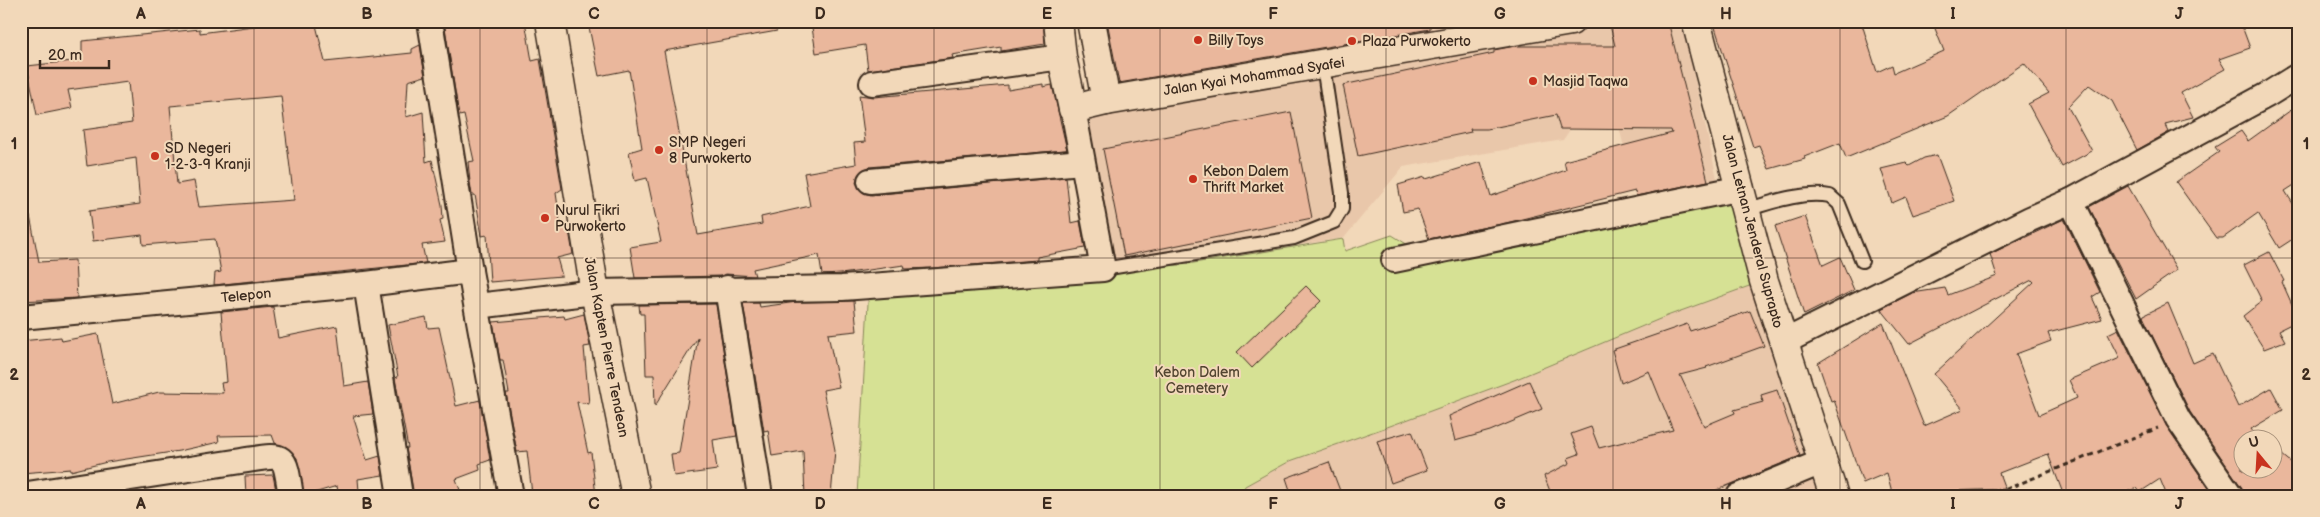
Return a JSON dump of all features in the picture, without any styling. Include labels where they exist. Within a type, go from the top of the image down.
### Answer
[{"type":"street","points":[[430,21],[470,271],[511,496]]},
{"type":"street","name":"Jalan Kapten Pierre Tendean","points":[[550,21],[595,292],[636,496]]},
{"type":"street","points":[[477,306],[595,292],[727,288],[842,288],[1103,268],[1062,57],[1058,21]]},
{"type":"street","points":[[1091,21],[1106,101]]},
{"type":"street","name":"Jalan Kyai Mohammad Syafei","points":[[1073,109],[1106,101],[1323,65],[1427,39],[1571,21]]},
{"type":"street","name":"Jalan Letnan Jenderal Suprapto","points":[[1696,21],[1764,282],[1834,496]]},
{"type":"street","points":[[872,83],[1062,57]]},
{"type":"street","points":[[1784,342],[2021,223],[2071,201],[2267,95],[2299,75]]},
{"type":"street","points":[[870,181],[1082,162]]},
{"type":"street","points":[[1394,260],[1743,199]]},
{"type":"street","points":[[2071,201],[2178,419],[2231,496]]},
{"type":"street","name":"Telepon","points":[[21,318],[366,284],[470,271]]},
{"type":"street","points":[[366,284],[400,496]]},
{"type":"street","points":[[727,288],[760,496]]},
{"type":"street","points":[[35,495],[241,461],[278,457],[284,460],[291,496]]},
{"type":"street","points":[[1739,496],[1824,461]]},
{"type":"lane","points":[[1103,268],[1294,238],[1334,222],[1342,209],[1342,193],[1323,65]]},
{"type":"lane","points":[[1743,199],[1768,204],[1808,196],[1830,196],[1839,204],[1862,260]]},
{"type":"path","points":[[1989,496],[2178,419]]},
{"type":"shaded area","points":[[1092,21],[1682,21],[1720,192],[1639,207],[1615,111],[1575,122],[1563,140],[1403,167],[1344,238],[1115,273],[1086,141],[1101,79]]},
{"type":"shaded area","points":[[1763,281],[1830,496],[1239,496],[1245,486],[1290,461],[1514,380],[1667,316]]},
{"type":"green space","name":"Kebon Dalem Cemetery","points":[[1740,188],[1763,281],[1667,316],[1514,380],[1290,461],[1245,486],[1239,496],[857,496],[869,286],[1181,265],[1343,239],[1345,251],[1392,235],[1434,261]]},
{"type":"building","points":[[292,21],[315,21],[325,62],[412,53],[412,49],[420,45],[425,76],[408,81],[406,117],[423,112],[426,162],[432,160],[442,205],[443,219],[440,220],[445,242],[422,245],[426,263],[214,285],[215,273],[221,272],[215,239],[143,245],[142,235],[93,241],[89,211],[140,204],[136,158],[87,166],[83,130],[132,123],[128,82],[68,90],[72,108],[37,115],[27,66],[82,60],[82,41],[200,29],[200,33]],"holes":[[[281,96],[294,200],[199,207],[194,181],[177,184],[170,106]]]},
{"type":"building","points":[[444,21],[525,21],[532,61],[540,59],[562,189],[556,193],[561,228],[568,225],[573,254],[557,258],[562,276],[490,282],[487,235],[482,236],[475,195],[472,195],[470,182],[468,162],[474,161],[464,115],[459,116]]},
{"type":"building","points":[[616,21],[776,21],[777,31],[664,51],[698,235],[762,224],[761,217],[810,206],[804,173],[856,164],[854,143],[865,142],[859,95],[874,97],[1008,85],[1008,90],[1043,84],[1043,87],[1052,85],[1067,150],[869,167],[858,175],[856,183],[864,193],[871,195],[1066,177],[1071,223],[1080,221],[1085,248],[1037,257],[1037,260],[933,268],[905,269],[904,265],[822,275],[819,255],[753,269],[755,276],[725,274],[721,276],[635,278],[630,247],[661,242],[647,178],[635,181],[629,152],[642,148],[629,70],[599,76],[589,27]]},
{"type":"building","points":[[811,21],[1043,21],[1045,44],[1001,51],[1001,47],[952,55],[953,58],[868,70],[865,45],[816,53]]},
{"type":"building","points":[[1107,21],[1430,21],[1430,29],[1119,83]]},
{"type":"building","points":[[1609,21],[1668,21],[1708,181],[1636,196],[1635,191],[1506,223],[1429,239],[1418,209],[1403,212],[1398,185],[1425,177],[1426,179],[1481,162],[1491,196],[1566,170],[1564,161],[1672,133],[1671,130],[1560,129],[1556,115],[1487,129],[1470,129],[1471,132],[1358,156],[1343,85],[1494,53],[1494,50],[1515,46],[1615,46]]},
{"type":"building","points":[[1713,21],[1861,21],[1877,72],[1892,65],[1894,73],[1944,51],[1932,21],[2240,21],[2250,48],[2219,59],[2225,69],[2181,93],[2193,117],[2165,124],[2169,132],[2137,150],[2112,101],[2089,85],[2068,107],[2092,151],[2062,167],[2028,104],[2049,93],[2024,63],[1948,116],[1846,158],[1840,143],[1804,157],[1805,159],[1769,169],[1759,145],[1753,147]]},
{"type":"building","points":[[2291,110],[2299,120],[2299,182],[2285,191],[2299,213],[2299,235],[2279,248],[2258,213],[2223,238],[2216,238],[2176,182],[2219,152],[2215,147],[2241,131],[2248,141]]},
{"type":"building","points":[[1291,112],[1312,218],[1124,256],[1103,149]]},
{"type":"building","points":[[1937,155],[1954,201],[1913,215],[1906,197],[1892,203],[1881,169],[1906,163],[1909,166],[1924,158]]},
{"type":"building","points":[[2128,186],[2177,270],[2136,299],[2089,207]]},
{"type":"building","points":[[30,216],[39,262],[75,260],[77,298],[21,301],[21,217]]},
{"type":"building","points":[[1805,216],[1823,265],[1840,257],[1854,290],[1804,315],[1775,226]]},
{"type":"building","points":[[2064,219],[2100,292],[2092,297],[2102,319],[2048,333],[2051,341],[2016,354],[2039,415],[2077,398],[2069,380],[2120,358],[2108,334],[2118,329],[2166,425],[2214,496],[2167,496],[2160,479],[2140,492],[2137,488],[2115,496],[2064,496],[2048,454],[1999,473],[2005,489],[1948,491],[1939,496],[1893,496],[1887,473],[1863,483],[1834,400],[1831,401],[1818,363],[1883,323],[1924,426],[1963,409],[1934,374],[2034,282],[2032,280],[1909,344],[1881,309],[1912,293],[1945,288],[1948,295],[1997,276],[1990,254]]},
{"type":"building","points":[[2269,252],[2284,281],[2282,282],[2299,320],[2279,330],[2285,341],[2264,349],[2243,316],[2262,301],[2244,265]]},
{"type":"building","points":[[1306,286],[1321,301],[1252,368],[1237,352]]},
{"type":"building","points":[[854,301],[857,331],[828,334],[839,387],[823,390],[835,450],[831,496],[805,496],[803,451],[772,456],[768,430],[764,431],[743,303],[759,303],[760,307],[797,302]]},
{"type":"building","points":[[2168,303],[2193,363],[2213,354],[2238,407],[2271,388],[2283,410],[2252,430],[2232,430],[2232,473],[2190,412],[2143,317]]},
{"type":"building","points":[[716,304],[737,436],[713,440],[717,470],[674,476],[671,454],[679,453],[698,337],[655,406],[654,375],[646,375],[644,314],[640,314],[639,305]]},
{"type":"building","points":[[273,307],[278,338],[337,326],[344,386],[368,382],[373,414],[353,416],[367,460],[380,456],[383,475],[358,479],[359,491],[338,492],[337,486],[304,496],[297,458],[290,450],[275,443],[272,435],[218,436],[219,442],[179,451],[107,462],[71,471],[71,469],[21,473],[21,341],[61,337],[62,341],[98,334],[112,404],[159,392],[223,393],[221,383],[227,382],[221,312]]},
{"type":"building","points":[[1750,311],[1764,346],[1707,368],[1680,375],[1704,426],[1735,413],[1734,410],[1763,402],[1761,395],[1777,390],[1800,456],[1702,496],[1552,496],[1544,476],[1570,463],[1568,458],[1579,454],[1571,434],[1591,427],[1599,448],[1673,430],[1649,371],[1621,383],[1612,350],[1687,324],[1690,331]]},
{"type":"building","points":[[584,314],[590,346],[584,347],[589,404],[577,402],[588,453],[591,452],[596,496],[532,494],[527,451],[517,452],[506,393],[509,393],[503,360],[500,360],[493,322],[564,316],[565,319]]},
{"type":"building","points":[[426,317],[428,328],[439,327],[456,406],[480,400],[490,460],[479,464],[480,470],[456,479],[460,490],[444,496],[414,496],[406,448],[408,448],[395,378],[398,377],[388,325]]},
{"type":"building","points":[[1529,381],[1542,409],[1490,431],[1455,441],[1449,416]]},
{"type":"building","points":[[1412,431],[1427,470],[1391,483],[1377,441]]},
{"type":"building","points":[[2282,455],[2299,469],[2299,496],[2245,496],[2237,480],[2282,480]]},
{"type":"building","points":[[1329,462],[1342,496],[1292,496],[1286,478]]},
{"type":"building","points":[[273,475],[277,496],[246,496],[245,476]]},
{"type":"place","name":"Billy Toys","points":[[1198,40]]},
{"type":"place","name":"Plaza Purwokerto","points":[[1352,41]]},
{"type":"place","name":"Masjid Taqwa","points":[[1533,81]]},
{"type":"place","name":"SMP Negeri 8 Purwokerto","points":[[659,150]]},
{"type":"place","name":"SD Negeri 1-2-3-9 Kranji","points":[[155,156]]},
{"type":"place","name":"Kebon Dalem Thrift Market","points":[[1193,179]]},
{"type":"place","name":"Nurul Fikri Purwokerto","points":[[545,218]]}]
